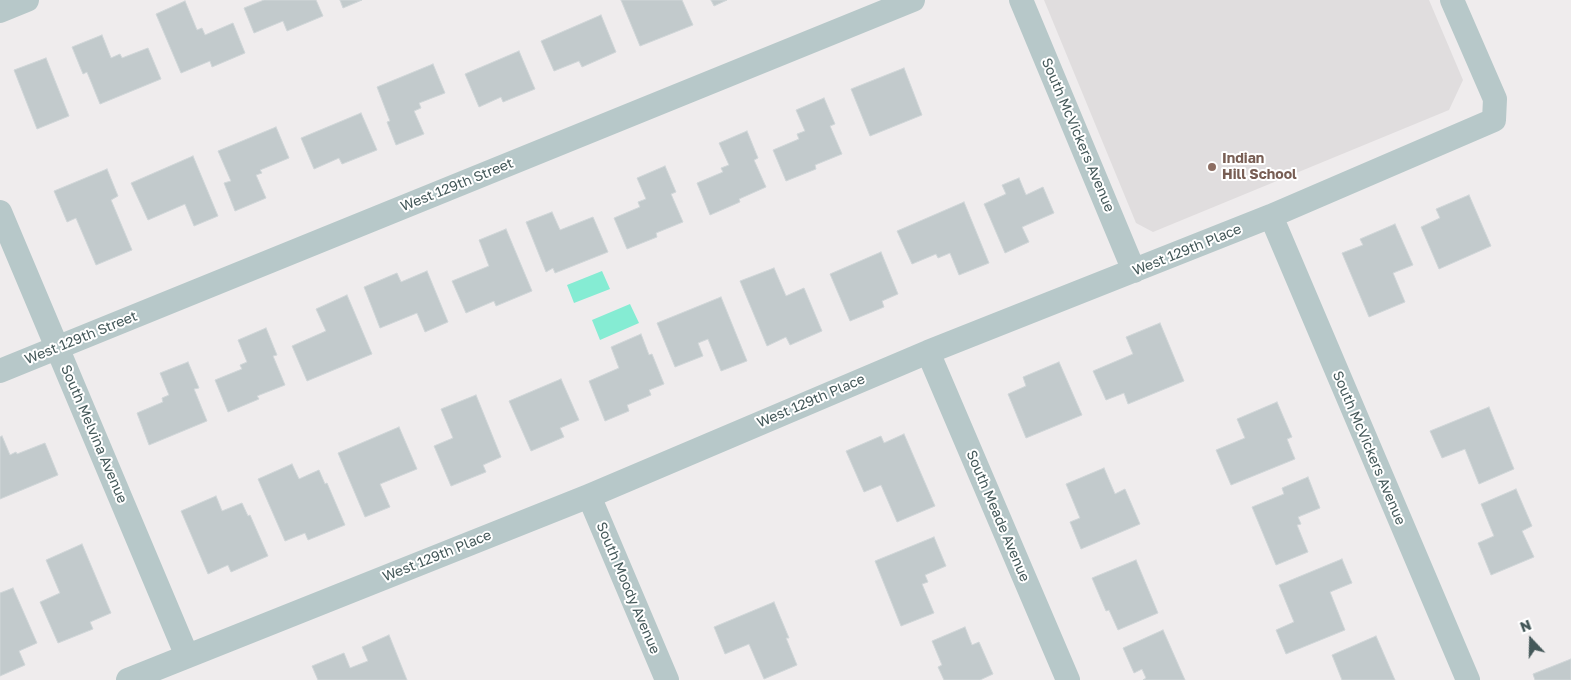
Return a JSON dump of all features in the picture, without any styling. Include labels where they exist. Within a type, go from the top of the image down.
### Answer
[{"type":"street","points":[[0,11],[27,0]]},
{"type":"street","name":"West 129th Street","points":[[0,371],[913,0]]},
{"type":"street","name":"South McVickers Avenue","points":[[1021,0],[1134,270]]},
{"type":"street","name":"West 129th Place","points":[[128,680],[589,496],[928,352],[1271,216],[1494,120],[1495,99],[1452,0]]},
{"type":"street","name":"South Melvina Avenue","points":[[0,212],[187,656]]},
{"type":"street","name":"South McVickers Avenue","points":[[1271,216],[1468,680]]},
{"type":"street","name":"South Meade Avenue","points":[[928,352],[1068,680]]},
{"type":"street","name":"South Moody Avenue","points":[[589,496],[667,680]]},
{"type":"shaded area","name":"Indian Hill School","points":[[1044,0],[1429,0],[1463,80],[1449,110],[1153,232],[1136,223]]},
{"type":"shaded area","points":[[602,271],[610,289],[574,303],[567,285]]},
{"type":"shaded area","points":[[630,304],[639,323],[600,340],[592,320]]},
{"type":"building","points":[[264,0],[316,0],[323,16],[287,31],[283,21],[254,33],[244,8]]},
{"type":"building","points":[[340,0],[362,0],[343,8]]},
{"type":"building","points":[[621,0],[682,0],[693,25],[640,46]]},
{"type":"building","points":[[711,0],[727,0],[714,6]]},
{"type":"building","points":[[185,1],[197,30],[202,28],[205,35],[233,23],[245,53],[212,67],[210,61],[181,73],[156,14]]},
{"type":"building","points":[[601,15],[616,52],[582,67],[579,61],[554,71],[541,41]]},
{"type":"building","points":[[102,35],[111,58],[120,54],[122,58],[148,48],[161,79],[100,104],[87,72],[83,74],[72,47]]},
{"type":"building","points":[[519,51],[535,89],[503,102],[501,97],[479,107],[465,74]]},
{"type":"building","points":[[46,58],[69,116],[37,129],[14,70]]},
{"type":"building","points":[[433,64],[445,93],[419,103],[421,108],[414,111],[424,134],[396,145],[387,122],[390,121],[377,87]]},
{"type":"building","points":[[904,68],[922,115],[870,136],[851,89]]},
{"type":"building","points":[[824,98],[835,124],[830,126],[842,154],[815,165],[816,169],[786,181],[773,150],[799,139],[797,134],[805,131],[796,110]]},
{"type":"building","points":[[361,113],[377,150],[342,164],[339,158],[314,169],[301,138]]},
{"type":"building","points":[[276,127],[289,158],[260,170],[262,173],[256,175],[266,198],[235,211],[224,183],[231,181],[218,151]]},
{"type":"building","points":[[747,131],[758,158],[754,160],[766,187],[739,199],[740,202],[710,215],[697,183],[723,172],[721,168],[729,165],[719,143]]},
{"type":"building","points":[[193,156],[218,216],[194,226],[185,204],[148,220],[131,183]]},
{"type":"building","points":[[665,166],[676,192],[671,194],[683,222],[656,233],[657,237],[627,249],[614,218],[640,207],[638,202],[646,199],[637,178]]},
{"type":"building","points":[[107,169],[118,196],[111,200],[132,250],[96,265],[76,218],[67,222],[54,191]]},
{"type":"building","points":[[1019,178],[1026,195],[1043,187],[1054,213],[1022,227],[1029,242],[1005,253],[984,204],[1006,194],[1002,185]]},
{"type":"building","points":[[1469,195],[1491,246],[1439,269],[1421,227],[1440,218],[1436,209]]},
{"type":"building","points":[[964,202],[989,263],[959,275],[950,253],[938,258],[936,254],[912,264],[897,231]]},
{"type":"building","points":[[552,212],[560,230],[593,217],[608,252],[555,273],[553,268],[546,272],[526,222]]},
{"type":"building","points":[[1395,224],[1413,265],[1393,273],[1405,302],[1369,317],[1342,253],[1363,245],[1360,239]]},
{"type":"building","points":[[506,229],[532,291],[496,306],[494,301],[466,313],[452,281],[489,266],[479,240]]},
{"type":"building","points":[[881,252],[898,294],[882,301],[884,307],[850,321],[830,274]]},
{"type":"building","points":[[774,268],[786,296],[804,288],[822,331],[790,345],[786,337],[767,346],[740,281]]},
{"type":"building","points":[[427,271],[448,322],[425,332],[417,313],[380,328],[364,287],[397,273],[401,282]]},
{"type":"building","points":[[347,295],[372,354],[307,381],[292,346],[326,331],[316,309]]},
{"type":"building","points":[[721,297],[747,361],[721,371],[708,339],[698,343],[703,356],[675,367],[657,323]]},
{"type":"building","points":[[1160,323],[1184,381],[1128,404],[1124,393],[1106,400],[1093,371],[1133,354],[1126,337]]},
{"type":"building","points":[[266,328],[277,355],[273,356],[285,385],[257,396],[259,399],[228,412],[215,380],[242,369],[240,365],[247,362],[238,340]]},
{"type":"building","points":[[641,334],[649,355],[652,354],[664,384],[649,390],[651,395],[627,405],[629,411],[605,421],[589,381],[619,368],[611,347]]},
{"type":"building","points":[[188,362],[199,388],[194,389],[207,421],[149,445],[137,413],[163,402],[162,398],[169,395],[160,373]]},
{"type":"building","points":[[1059,362],[1082,415],[1026,438],[1008,394],[1026,386],[1023,377]]},
{"type":"building","points":[[561,379],[579,420],[560,428],[564,437],[531,451],[509,401]]},
{"type":"building","points":[[476,395],[501,457],[483,465],[486,472],[451,486],[434,446],[453,438],[441,409]]},
{"type":"building","points":[[1277,402],[1292,437],[1287,439],[1295,459],[1231,485],[1216,450],[1245,438],[1237,419]]},
{"type":"building","points":[[1489,407],[1514,469],[1479,484],[1465,449],[1442,458],[1430,431]]},
{"type":"building","points":[[399,427],[417,469],[380,484],[390,507],[365,517],[338,453]]},
{"type":"building","points":[[904,434],[935,506],[897,522],[881,485],[864,492],[846,451],[881,436],[884,443]]},
{"type":"building","points":[[2,436],[10,455],[45,443],[58,475],[0,499],[0,437]]},
{"type":"building","points":[[292,464],[299,479],[319,470],[325,484],[327,483],[345,525],[308,540],[305,533],[285,541],[258,479]]},
{"type":"building","points":[[1104,468],[1115,494],[1125,489],[1140,524],[1081,549],[1070,522],[1080,518],[1066,484]]},
{"type":"building","points":[[1308,477],[1320,508],[1298,517],[1301,524],[1297,525],[1308,552],[1276,565],[1252,507],[1284,494],[1282,488]]},
{"type":"building","points":[[1516,489],[1532,526],[1522,531],[1534,557],[1491,575],[1478,543],[1494,536],[1481,504]]},
{"type":"building","points":[[216,496],[222,511],[242,503],[248,516],[250,515],[268,556],[231,572],[228,565],[208,574],[181,511]]},
{"type":"building","points":[[934,537],[946,566],[925,575],[928,582],[922,584],[934,613],[901,626],[875,561]]},
{"type":"building","points":[[82,544],[111,613],[90,622],[93,629],[58,643],[40,602],[60,593],[46,560]]},
{"type":"building","points":[[1342,559],[1352,583],[1330,592],[1345,630],[1286,654],[1276,630],[1294,622],[1279,585]]},
{"type":"building","points":[[1136,560],[1158,613],[1118,630],[1109,610],[1106,611],[1092,578]]},
{"type":"building","points":[[13,588],[37,643],[19,651],[25,665],[0,676],[0,593]]},
{"type":"building","points":[[774,602],[789,638],[786,638],[797,665],[764,679],[749,644],[725,654],[714,627]]},
{"type":"building","points":[[965,627],[972,645],[979,642],[993,674],[980,680],[944,680],[938,667],[942,665],[932,641]]},
{"type":"building","points":[[1163,630],[1185,680],[1143,680],[1146,678],[1142,669],[1134,673],[1123,648]]},
{"type":"building","points":[[389,635],[407,680],[318,680],[312,666],[344,653],[350,668],[368,661],[362,647]]},
{"type":"building","points":[[1376,636],[1395,680],[1342,680],[1332,655]]},
{"type":"building","points":[[1571,659],[1571,680],[1535,680],[1533,674]]},
{"type":"place","name":"Indian Hill School","points":[[1212,167]]}]
